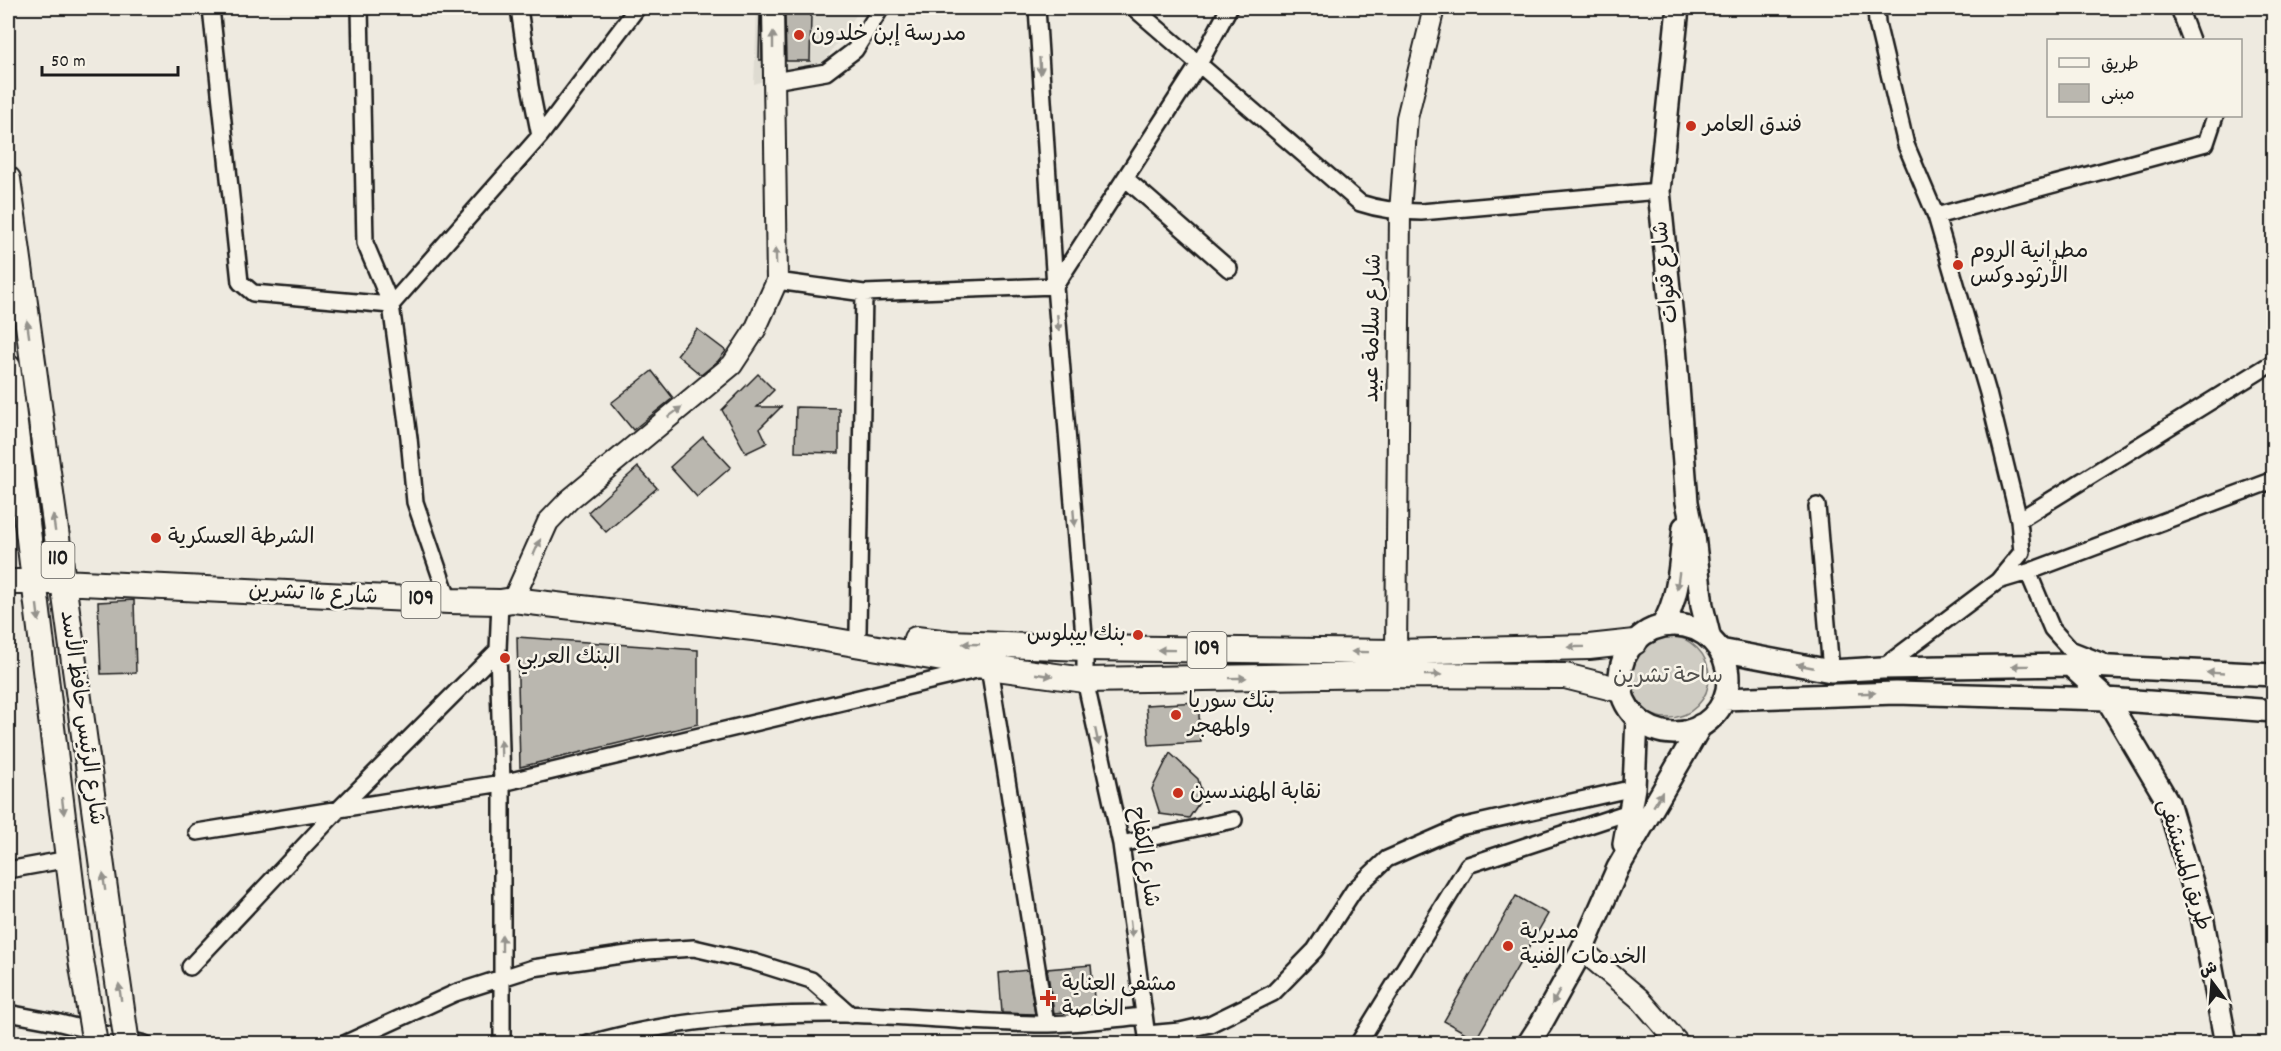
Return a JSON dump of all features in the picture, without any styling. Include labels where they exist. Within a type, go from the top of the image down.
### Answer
[{"type":"main road","name":"شارع قنوات","points":[[1678,8],[1659,191],[1675,347],[1687,502],[1694,536],[1702,606],[1715,644]]},
{"type":"main road","name":"شارع الرئيس حافظ الأسد","points":[[8,179],[127,1044]]},
{"type":"main road","name":"شارع الرئيس حافظ الأسد","points":[[8,367],[80,948],[95,1044]]},
{"type":"main road","points":[[1662,626],[1670,613],[1677,588],[1687,502]]},
{"type":"main road","name":"109","points":[[8,582],[62,582]]},
{"type":"main road","name":"شارع 16 تشرين","points":[[62,582],[449,601],[507,601],[779,631]]},
{"type":"main road","points":[[1662,626],[1688,626],[1700,631],[1715,644],[1726,665],[1728,682],[1724,699],[1715,714],[1701,725],[1688,731],[1675,733],[1661,731],[1637,718],[1630,710],[1622,690],[1621,673],[1625,656],[1635,642],[1647,632],[1662,626]]},
{"type":"main road","name":"109","points":[[779,631],[858,631],[950,643],[1084,648],[1396,652],[1588,647],[1635,642]]},
{"type":"main road","points":[[779,631],[989,667],[1085,680],[1385,675],[1565,676],[1622,690]]},
{"type":"main road","points":[[1715,644],[1831,671],[2070,665],[2274,675]]},
{"type":"main road","name":"طريق المستشفى","points":[[2070,665],[2107,699],[2168,802],[2202,916],[2226,1044]]},
{"type":"main road","points":[[1820,695],[1831,671]]},
{"type":"main road","points":[[1724,699],[1896,693],[2107,699],[2274,711]]},
{"type":"main road","points":[[1618,868],[1632,811],[1637,718]]},
{"type":"main road","points":[[1528,1044],[1582,950],[1618,868],[1701,725]]},
{"type":"street","points":[[211,8],[240,282],[253,293],[392,305]]},
{"type":"street","points":[[360,8],[365,243],[392,305],[415,502],[449,601]]},
{"type":"street","points":[[519,8],[530,86],[540,135]]},
{"type":"street","points":[[392,305],[540,135],[637,8]]},
{"type":"street","points":[[502,1044],[502,783],[498,650],[507,601],[548,522],[569,500],[732,365],[754,330],[777,281],[773,8]]},
{"type":"street","points":[[774,81],[826,72],[855,50],[881,8]]},
{"type":"street","name":"شارع الكفاح","points":[[1037,8],[1055,286],[1085,680],[1120,844],[1147,1039]]},
{"type":"street","points":[[1134,8],[1360,203],[1377,209],[1400,212],[1659,191]]},
{"type":"street","points":[[777,281],[864,293],[1055,286],[1199,64],[1229,8]]},
{"type":"street","name":"شارع سلامة عبيد","points":[[1396,652],[1400,212],[1407,118],[1434,8]]},
{"type":"street","points":[[1876,8],[1877,23],[1906,145],[1936,216],[1988,393],[2019,520],[2022,552],[1998,581],[1882,668]]},
{"type":"street","points":[[2179,8],[2191,39]]},
{"type":"street","points":[[1936,216],[2206,143],[2215,117]]},
{"type":"street","points":[[1125,178],[1229,269]]},
{"type":"street","points":[[858,631],[864,293]]},
{"type":"street","points":[[2019,520],[2274,362]]},
{"type":"street","points":[[1998,581],[2028,572],[2274,480]]},
{"type":"street","points":[[1817,506],[1831,671]]},
{"type":"street","points":[[2028,572],[2052,629],[2070,649],[2117,668]]},
{"type":"street","points":[[190,967],[338,810],[498,650]]},
{"type":"street","points":[[197,832],[502,783],[989,667],[1046,1024]]},
{"type":"street","points":[[1147,1039],[1210,1024],[1274,993],[1315,950],[1354,890],[1387,859],[1460,827],[1634,788]]},
{"type":"street","points":[[1358,1044],[1468,865],[1632,811]]},
{"type":"street","points":[[1120,844],[1234,820]]},
{"type":"street","points":[[8,870],[69,860]]},
{"type":"street","points":[[344,1044],[455,993],[533,968],[648,951],[694,948],[754,962],[811,980],[851,1015]]},
{"type":"street","points":[[1582,950],[1640,999],[1679,1044]]},
{"type":"street","points":[[8,1013],[56,1022],[145,1044]]},
{"type":"street","points":[[588,1044],[618,1035],[748,1017],[851,1015],[1046,1024],[1143,1016]]},
{"type":"shaded area","name":"مدرسة إبن خلدون","points":[[861,8],[824,62],[754,84],[757,9]]},
{"type":"green space","name":"ساحة تشرين","points":[[1668,636],[1684,639],[1697,648],[1706,661],[1709,677],[1706,693],[1697,706],[1684,715],[1668,718],[1652,715],[1639,706],[1630,693],[1627,677],[1630,661],[1639,648],[1652,639]]},
{"type":"building","points":[[761,13],[762,60],[759,60]]},
{"type":"building","points":[[785,14],[811,14],[810,61],[786,61]]},
{"type":"building","points":[[697,329],[726,351],[701,375],[677,355]]},
{"type":"building","points":[[652,371],[673,398],[633,430],[611,403]]},
{"type":"building","points":[[758,374],[774,390],[757,407],[781,407],[760,428],[767,443],[746,453],[722,410]]},
{"type":"building","points":[[796,407],[839,408],[839,453],[795,452]]},
{"type":"building","points":[[703,437],[731,467],[697,497],[670,467]]},
{"type":"building","points":[[638,467],[657,488],[606,532],[588,512]]},
{"type":"building","points":[[134,600],[136,673],[101,674],[98,602]]},
{"type":"building","points":[[517,637],[698,650],[698,724],[520,767]]},
{"type":"building","points":[[1198,702],[1201,742],[1149,745],[1146,705]]},
{"type":"building","name":"نقابة المهندسين","points":[[1170,753],[1198,779],[1203,797],[1189,818],[1160,814],[1152,789]]},
{"type":"building","name":"مديرية الخدمات الفنية","points":[[1516,896],[1548,914],[1476,1039],[1444,1021]]},
{"type":"building","points":[[1091,965],[1095,1009],[1054,1013],[1047,969]]},
{"type":"building","points":[[1028,970],[1035,1014],[1002,1013],[999,973]]},
{"type":"place","name":"مدرسة إبن خلدون","points":[[799,35]]},
{"type":"place","name":"فندق العامر","points":[[1691,126]]},
{"type":"place","name":"مطرانية الروم الأرثودوكس","points":[[1958,265]]},
{"type":"place","name":"الشرطة العسكرية","points":[[156,538]]},
{"type":"place","name":"بنك بيبلوس","points":[[1138,635]]},
{"type":"place","name":"البنك العربي","points":[[505,658]]},
{"type":"place","name":"بنك سوريا والمهجر","points":[[1176,715]]},
{"type":"place","name":"نقابة المهندسين","points":[[1178,793]]},
{"type":"place","name":"مديرية الخدمات الفنية","points":[[1508,946]]},
{"type":"place","name":"مشفى العناية الخاصة","points":[[1048,998]]}]
